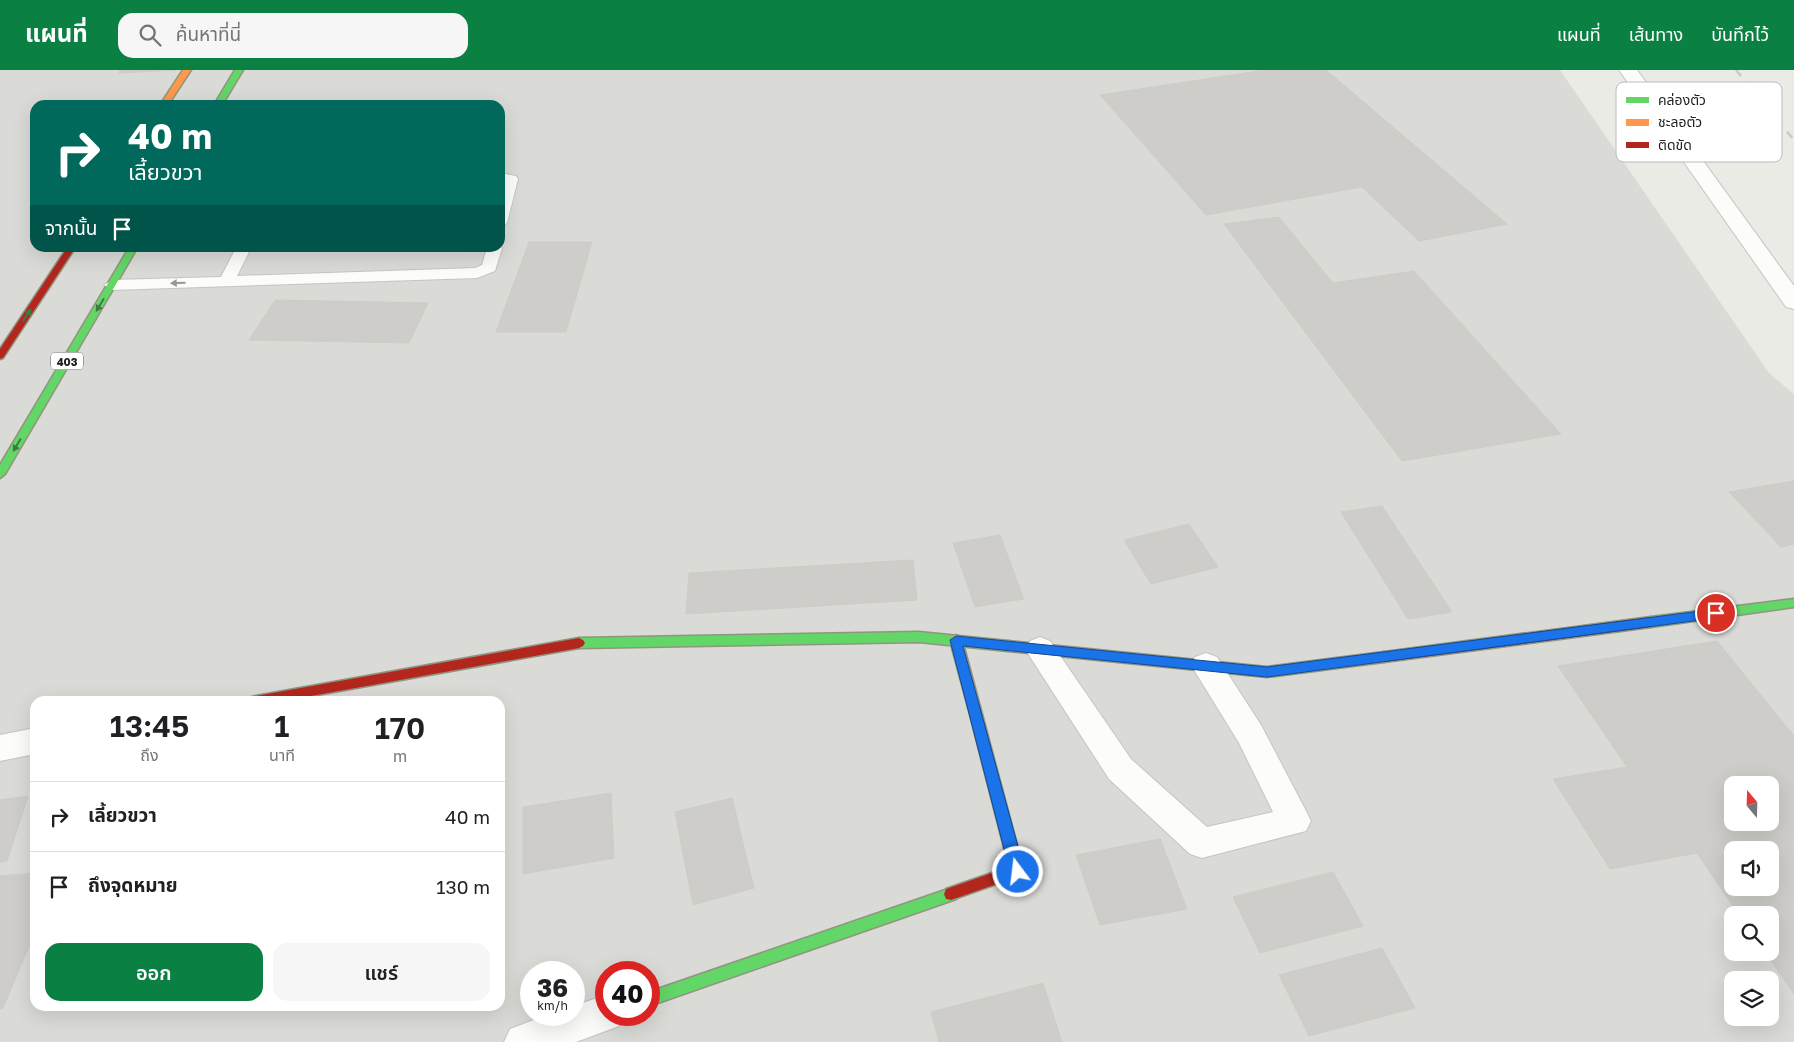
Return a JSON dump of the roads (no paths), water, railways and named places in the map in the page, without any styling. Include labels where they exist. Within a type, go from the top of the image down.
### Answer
[{"type":"main road","points":[[167,100],[187,70]]},
{"type":"main road","points":[[221,100],[237,73]]},
{"type":"main road","points":[[0,356],[68,252]]},
{"type":"main road","name":"403","points":[[0,474],[132,252]]},
{"type":"main road","points":[[284,696],[580,643],[919,636],[1267,672],[1794,603]]},
{"type":"main road","points":[[660,995],[1018,872],[956,640]]},
{"type":"street","points":[[1628,70],[1637,82]]},
{"type":"street","points":[[1694,162],[1794,302]]},
{"type":"street","points":[[1040,649],[1120,769],[1202,843],[1294,821],[1250,734],[1206,665]]},
{"type":"street","points":[[0,748],[30,742]]},
{"type":"street","points":[[524,1042],[595,1017]]},
{"type":"lane","points":[[505,178],[511,179],[505,203]]},
{"type":"lane","points":[[226,281],[241,252]]},
{"type":"lane","points":[[112,285],[478,273],[489,268],[493,252]]},
{"type":"railway","points":[[1736,70],[1746,82]]},
{"type":"railway","points":[[1782,126],[1794,140]]}]
